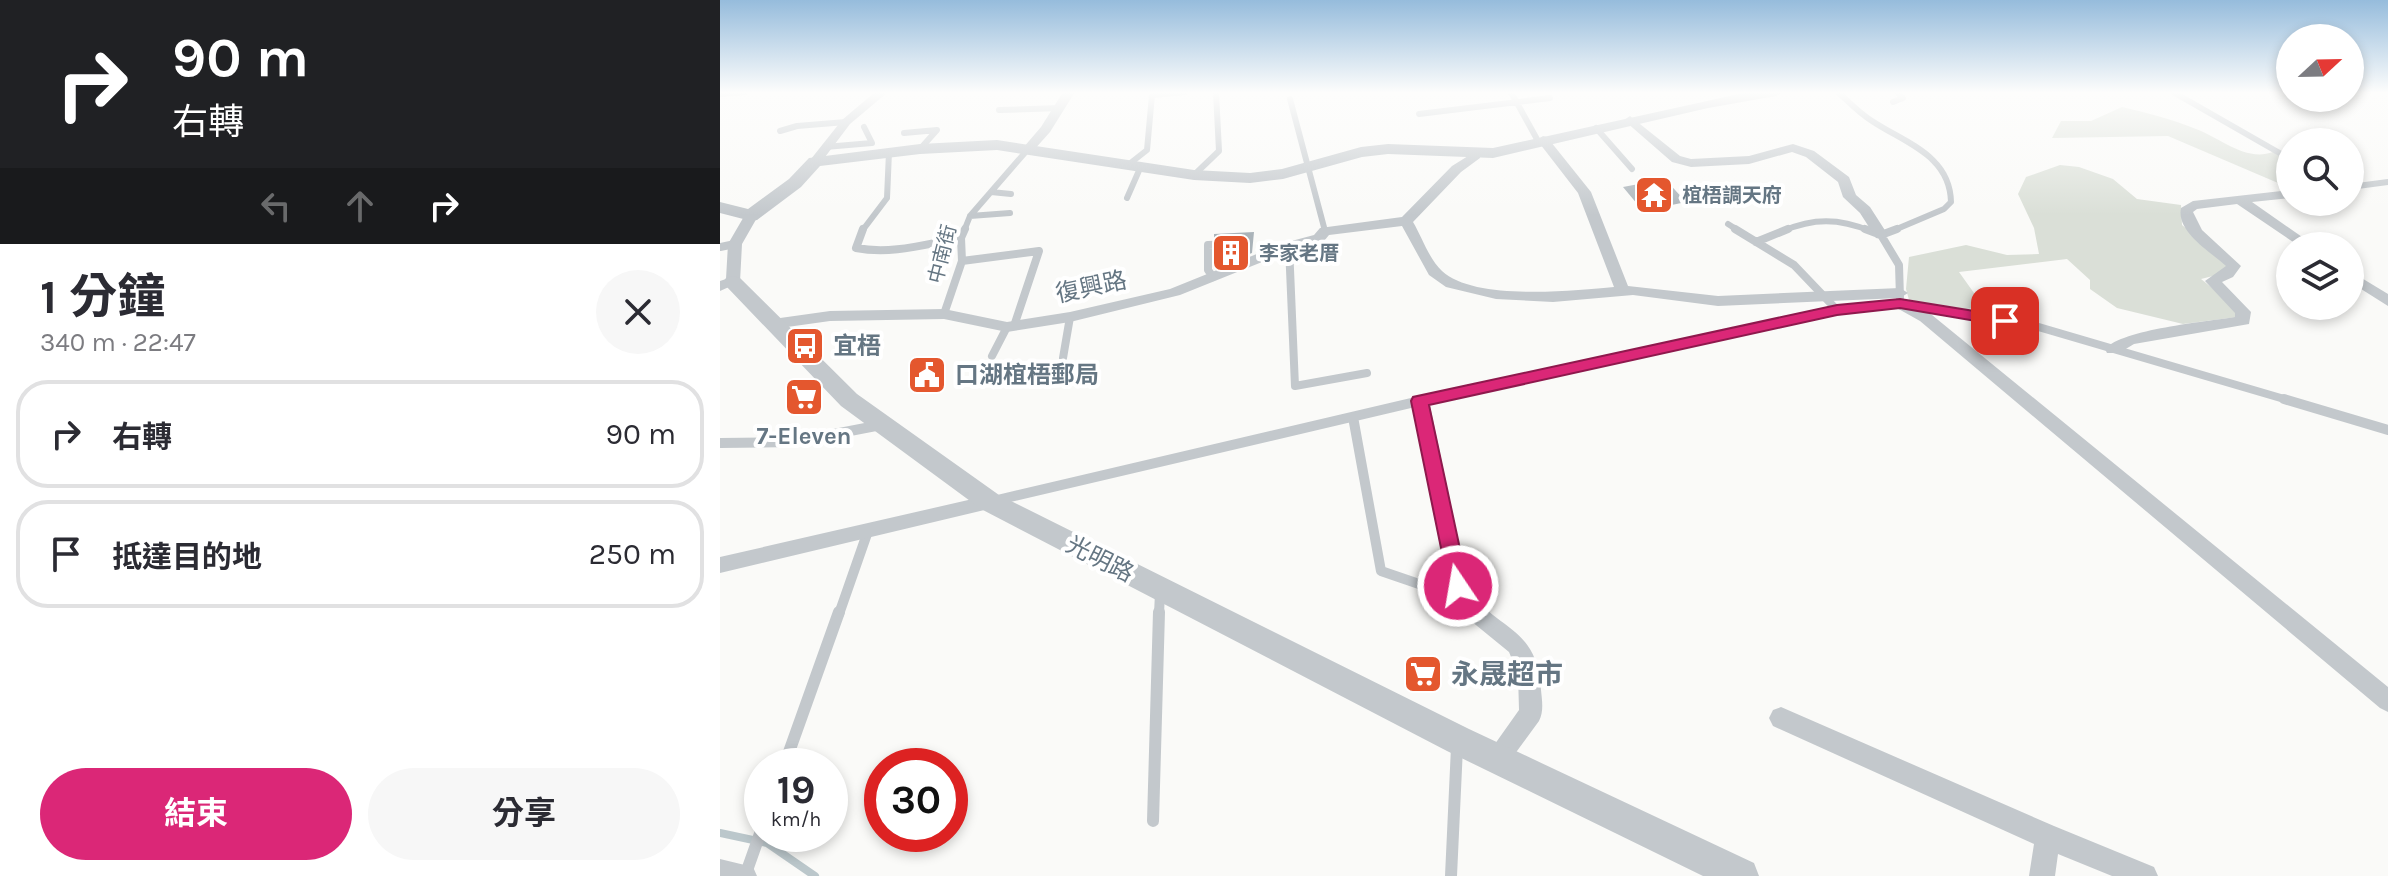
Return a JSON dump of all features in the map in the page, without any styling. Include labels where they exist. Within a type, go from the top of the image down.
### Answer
[{"type":"street","name":"光明路","points":[[837,133],[795,183],[751,216],[728,246],[726,284],[773,324],[849,400],[990,502],[1458,740],[1741,876]]},
{"type":"street","name":"中南街","points":[[1029,148],[1041,133]]},
{"type":"street","points":[[820,155],[997,145],[1194,175],[1250,178],[1361,152],[1388,149],[1476,155],[1575,133]]},
{"type":"street","points":[[1645,133],[1676,159],[1691,163],[1749,160],[1793,148],[1810,154],[1844,180],[1850,197],[1865,210],[1881,235]]},
{"type":"street","points":[[1541,141],[1584,192],[1623,291]]},
{"type":"street","points":[[1476,155],[1457,166],[1428,203],[1406,221],[1434,272],[1451,284],[1496,294],[1553,297],[1623,291],[1718,301],[1826,295],[1900,298],[2388,701]]},
{"type":"street","points":[[2113,349],[2130,340],[2243,321],[2243,312],[2212,281],[2228,274],[2234,266],[2186,217],[2186,211],[2193,205],[2276,196]]},
{"type":"street","points":[[2240,200],[2287,232]]},
{"type":"street","points":[[720,207],[751,216]]},
{"type":"street","name":"復興路","points":[[773,324],[830,316],[944,314],[1011,326],[1070,317],[1175,292],[1289,246],[1319,238],[1325,231],[1406,221]]},
{"type":"street","points":[[2364,285],[2388,301]]},
{"type":"street","points":[[1420,401],[1458,586],[1468,606],[1518,646],[1529,674],[1531,713],[1497,758]]},
{"type":"street","points":[[720,565],[990,502]]},
{"type":"street","points":[[2365,684],[2388,679]]},
{"type":"street","points":[[1781,718],[2048,837],[2145,876]]},
{"type":"street","points":[[2042,876],[2048,837]]},
{"type":"street","points":[[720,872],[744,876]]},
{"type":"lane","points":[[820,155],[872,143],[867,133]]},
{"type":"lane","points":[[920,149],[934,133]]},
{"type":"lane","points":[[1127,198],[1134,165],[1147,150],[1149,133]]},
{"type":"lane","points":[[1194,175],[1219,151],[1218,133]]},
{"type":"lane","points":[[1300,133],[1325,231]]},
{"type":"lane","points":[[1536,133],[1541,141]]},
{"type":"lane","points":[[1600,133],[1632,169]]},
{"type":"lane","points":[[1881,235],[1944,209],[1951,202],[1949,181],[1931,158],[1891,133]]},
{"type":"lane","points":[[2244,133],[2276,151]]},
{"type":"lane","name":"中南街","points":[[944,314],[962,261],[961,238],[970,216],[1029,148]]},
{"type":"lane","points":[[889,152],[890,185],[886,200],[862,229],[856,248],[867,251],[892,249],[961,238]]},
{"type":"lane","points":[[2364,185],[2388,182]]},
{"type":"lane","points":[[991,192],[1011,194]]},
{"type":"lane","points":[[970,216],[1010,213]]},
{"type":"lane","points":[[1756,242],[1823,217],[1848,220],[1881,235],[1899,265],[1900,298]]},
{"type":"lane","points":[[1728,224],[1794,265],[1826,295],[1837,310]]},
{"type":"lane","points":[[1213,277],[1208,270],[1208,245],[1231,244]]},
{"type":"lane","points":[[1289,246],[1295,386],[1367,373]]},
{"type":"lane","points":[[962,261],[1039,251],[1011,326],[992,356]]},
{"type":"lane","points":[[990,502],[1420,401],[1900,298],[2032,325],[2388,430]]},
{"type":"lane","points":[[1063,358],[1070,317]]},
{"type":"lane","points":[[1353,417],[1381,571],[1419,584],[1458,586]]},
{"type":"lane","points":[[1270,424],[1274,435]]},
{"type":"lane","points":[[720,443],[793,442],[884,425]]},
{"type":"lane","points":[[790,748],[868,531]]},
{"type":"lane","points":[[1153,821],[1161,589]]},
{"type":"lane","points":[[1451,876],[1458,740]]},
{"type":"lane","points":[[744,876],[753,852]]},
{"type":"shaded area","points":[[2055,133],[2205,133],[2233,148],[2253,154],[2276,154],[2276,182],[2168,136],[2052,138]]},
{"type":"shaded area","points":[[2060,165],[2079,167],[2113,179],[2137,199],[2181,205],[2182,225],[2222,257],[2227,265],[2225,273],[2201,279],[2241,311],[2237,317],[2183,324],[2117,308],[2090,289],[2090,280],[2067,259],[1959,272],[1984,307],[1965,309],[1909,300],[1906,289],[1909,257],[1966,245],[2007,255],[2039,254],[2034,228],[2018,194],[2026,177]]},
{"type":"building","name":"椬梧調天府","points":[[1665,179],[1686,202],[1643,211],[1623,187]]},
{"type":"building","name":"李家老厝","points":[[1254,232],[1252,253],[1215,267],[1215,252],[1234,250],[1238,243],[1231,237],[1214,238],[1214,234]]},
{"type":"waterway","points":[[720,833],[767,843],[815,876]]},
{"type":"place","name":"椬梧調天府","points":[[1654,195]]},
{"type":"place","name":"李家老厝","points":[[1231,253]]},
{"type":"place","name":"宜梧","points":[[805,346]]},
{"type":"place","name":"口湖椬梧郵局","points":[[927,375]]},
{"type":"place","name":"7-Eleven","points":[[804,397]]},
{"type":"place","name":"永晟超市","points":[[1423,674]]},
{"type":"route","points":[[1458,586],[1420,401],[1837,310],[1900,304],[2005,321]]}]
